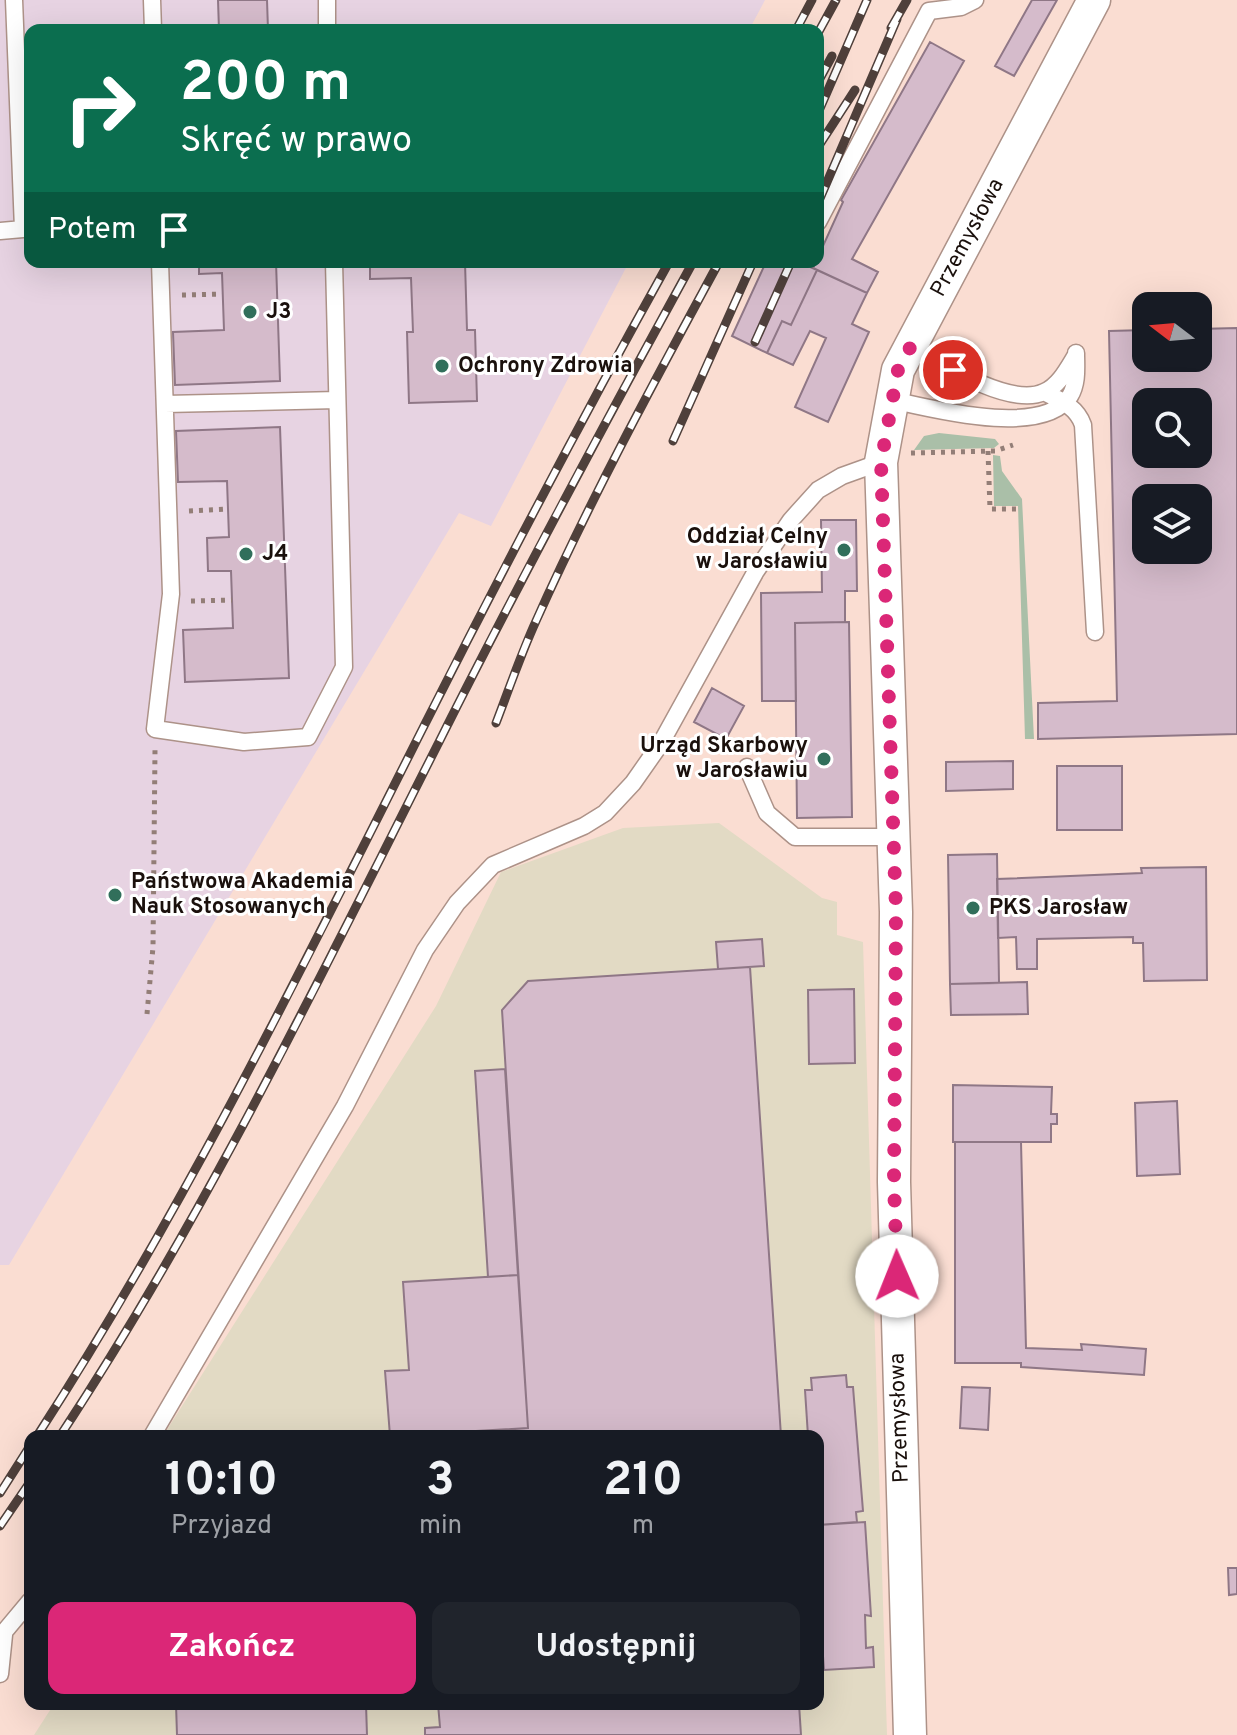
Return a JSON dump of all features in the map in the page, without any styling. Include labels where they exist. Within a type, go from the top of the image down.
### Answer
[{"type":"street","name":"Przemysłowa","points":[[910,1735],[894,1182],[896,912],[893,837],[892,400],[898,370],[1094,0]]},
{"type":"lane","points":[[0,231],[23,229],[24,122],[14,0]]},
{"type":"lane","points":[[152,0],[153,24]]},
{"type":"lane","points":[[327,0],[327,24]]},
{"type":"lane","points":[[824,211],[929,11],[961,7],[975,0]]},
{"type":"lane","points":[[160,268],[170,601],[155,729],[244,742],[308,737],[344,667],[334,268]]},
{"type":"lane","points":[[892,400],[974,417],[1037,417],[1069,398],[1076,381],[1076,353],[1067,370],[1044,392],[1030,396],[992,388],[911,346]]},
{"type":"lane","points":[[1044,392],[1080,415],[1083,425],[1095,632]]},
{"type":"lane","points":[[165,404],[337,400]]},
{"type":"lane","points":[[156,1430],[345,1106],[425,950],[457,903],[493,865],[584,826],[605,813],[633,783],[661,743],[756,571],[791,520],[818,490],[842,476],[894,458]]},
{"type":"lane","points":[[747,767],[767,813],[795,837],[893,837]]},
{"type":"lane","points":[[0,1674],[2,1636],[24,1608]]},
{"type":"path","points":[[161,296],[222,294]]},
{"type":"path","points":[[894,458],[988,451],[1013,445]]},
{"type":"path","points":[[988,451],[990,509],[1016,509]]},
{"type":"path","points":[[168,512],[228,509]]},
{"type":"path","points":[[170,601],[232,600]]},
{"type":"path","points":[[147,1014],[153,947],[155,729]]},
{"type":"shaded area","name":"Państwowa Akademia Nauk Stosowanych","points":[[0,0],[765,0],[752,24],[24,24],[24,268],[626,268],[491,526],[459,513],[9,1265],[0,1265]]},
{"type":"shaded area","points":[[719,823],[822,898],[837,902],[837,935],[863,942],[887,1735],[34,1735],[50,1710],[824,1710],[824,1430],[167,1430],[436,1006],[501,872],[623,828]]},
{"type":"green space","points":[[939,433],[995,439],[999,444],[994,448],[914,450],[924,436]]},
{"type":"green space","points":[[993,455],[1000,456],[1002,471],[1022,499],[1034,739],[1025,739],[1018,506],[994,506]]},
{"type":"building","points":[[218,0],[267,0],[268,24],[219,24]]},
{"type":"building","points":[[1032,0],[1057,0],[1014,76],[995,66]]},
{"type":"building","points":[[930,42],[964,61],[852,259],[878,272],[867,293],[813,268],[824,268],[824,244],[843,202],[841,200]]},
{"type":"building","name":"J3","points":[[199,268],[276,268],[280,381],[175,385],[173,332],[224,330],[222,273],[199,274]]},
{"type":"building","name":"Ochrony Zdrowia","points":[[370,268],[465,268],[467,330],[475,330],[477,401],[409,403],[407,332],[413,332],[411,278],[370,279]]},
{"type":"building","points":[[763,268],[817,270],[791,325],[782,321],[767,353],[732,336]]},
{"type":"building","points":[[817,270],[867,293],[852,324],[869,332],[828,422],[795,407],[826,338],[810,331],[793,365],[767,353],[782,321],[791,325]]},
{"type":"building","points":[[1237,328],[1237,734],[1038,739],[1038,703],[1117,701],[1109,331],[1132,330],[1132,372],[1212,372],[1212,329]]},
{"type":"building","name":"J4","points":[[280,427],[289,678],[185,682],[183,630],[233,628],[231,571],[208,571],[207,538],[229,537],[227,481],[178,482],[176,431]]},
{"type":"building","points":[[821,520],[856,520],[857,591],[845,591],[845,622],[795,623],[796,701],[762,701],[761,593],[822,592]]},
{"type":"building","name":"Urząd Skarbowy w Jarosławiu","points":[[849,622],[852,817],[797,818],[795,623]]},
{"type":"building","points":[[712,688],[744,706],[726,739],[694,722]]},
{"type":"building","points":[[1013,761],[1013,789],[946,791],[946,762]]},
{"type":"building","points":[[1057,766],[1122,766],[1122,830],[1057,830]]},
{"type":"building","name":"PKS Jarosław","points":[[997,854],[999,983],[950,984],[948,855]]},
{"type":"building","points":[[1206,867],[1207,980],[1144,981],[1143,943],[1133,943],[1133,937],[1037,939],[1037,969],[1017,969],[1016,937],[998,938],[997,879],[1142,873],[1141,868]]},
{"type":"building","points":[[762,939],[764,966],[718,969],[716,942]]},
{"type":"building","points":[[750,967],[781,1430],[500,1430],[528,1428],[502,1010],[528,981]]},
{"type":"building","points":[[1027,982],[1028,1014],[951,1015],[950,984]]},
{"type":"building","points":[[854,989],[855,1063],[809,1064],[808,990]]},
{"type":"building","points":[[505,1069],[518,1275],[488,1277],[475,1071]]},
{"type":"building","points":[[953,1085],[1052,1087],[1051,1114],[1057,1114],[1057,1124],[1051,1124],[1051,1142],[953,1142]]},
{"type":"building","points":[[1177,1101],[1180,1174],[1137,1176],[1135,1103]]},
{"type":"building","points":[[955,1142],[1021,1142],[1026,1348],[1082,1350],[1081,1344],[1146,1349],[1144,1375],[1021,1367],[1021,1363],[955,1363]]},
{"type":"building","points":[[518,1275],[528,1428],[390,1430],[385,1371],[409,1370],[403,1282]]},
{"type":"building","points":[[846,1375],[847,1387],[853,1387],[863,1511],[856,1512],[857,1522],[824,1525],[824,1430],[808,1430],[805,1390],[812,1390],[811,1378]]},
{"type":"building","points":[[962,1387],[990,1388],[988,1430],[960,1428]]},
{"type":"building","points":[[865,1522],[871,1616],[865,1615],[866,1648],[873,1647],[874,1667],[824,1670],[824,1525]]},
{"type":"building","points":[[1228,1568],[1237,1568],[1237,1594],[1229,1595]]},
{"type":"building","points":[[176,1710],[366,1710],[367,1735],[177,1735]]},
{"type":"building","points":[[439,1710],[799,1710],[801,1735],[425,1735],[425,1728],[440,1727]]},
{"type":"railway","points":[[799,24],[812,0]]},
{"type":"railway","points":[[823,24],[836,0]]},
{"type":"railway","points":[[824,99],[867,0]]},
{"type":"railway","points":[[891,28],[907,0]]},
{"type":"railway","points":[[824,189],[897,19]]},
{"type":"railway","points":[[824,71],[832,56]]},
{"type":"railway","points":[[824,138],[855,90]]},
{"type":"railway","points":[[41,1430],[142,1263],[240,1086],[514,550],[666,268]]},
{"type":"railway","points":[[64,1430],[164,1268],[259,1095],[501,621],[690,268]]},
{"type":"railway","points":[[496,723],[531,633],[579,530],[716,268]]},
{"type":"railway","points":[[673,441],[750,268]]},
{"type":"railway","points":[[755,342],[788,268]]},
{"type":"railway","points":[[0,1493],[24,1455]]},
{"type":"railway","points":[[0,1526],[24,1491]]},
{"type":"place","name":"J3","points":[[250,312]]},
{"type":"place","name":"Ochrony Zdrowia","points":[[442,366]]},
{"type":"place","name":"Oddział Celny w Jarosławiu","points":[[844,550]]},
{"type":"place","name":"J4","points":[[246,554]]},
{"type":"place","name":"Urząd Skarbowy w Jarosławiu","points":[[824,759]]},
{"type":"place","name":"Państwowa Akademia Nauk Stosowanych","points":[[115,895]]},
{"type":"place","name":"PKS Jarosław","points":[[973,908]]},
{"type":"route","points":[[897,1276],[894,1182],[896,912],[881,462],[898,370],[911,346],[953,370]]}]
